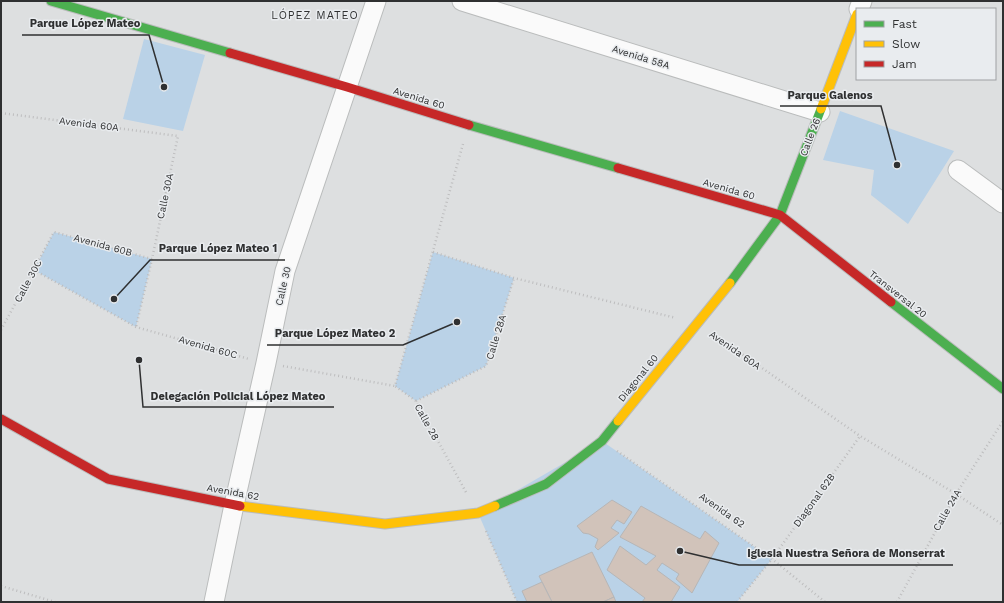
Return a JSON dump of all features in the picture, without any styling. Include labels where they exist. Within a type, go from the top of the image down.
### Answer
[{"type":"street","name":"Avenida 60","points":[[50,1],[780,215]]},
{"type":"street","name":"Calle 30","points":[[214,602],[285,271],[376,1]]},
{"type":"street","name":"Avenida 58A","points":[[462,1],[820,112]]},
{"type":"street","name":"Calle 26","points":[[780,215],[856,17]]},
{"type":"street","points":[[958,170],[1003,203]]},
{"type":"street","name":"Diagonal 60","points":[[478,513],[546,484],[602,441],[734,277],[780,215]]},
{"type":"street","name":"Transversal 20","points":[[780,215],[1003,389]]},
{"type":"street","name":"Avenida 62","points":[[1,419],[108,479],[234,505],[385,524],[478,513]]},
{"type":"path","name":"Avenida 60A","points":[[1,113],[178,136]]},
{"type":"path","points":[[395,386],[469,125]]},
{"type":"path","name":"Calle 30A","points":[[136,327],[178,136]]},
{"type":"path","name":"Avenida 60B","points":[[54,232],[152,259]]},
{"type":"path","name":"Calle 30C","points":[[1,330],[54,232]]},
{"type":"path","name":"Avenida 60A","points":[[433,252],[514,278],[697,323],[860,436],[956,494],[1003,525]]},
{"type":"path","name":"Avenida 60C","points":[[34,270],[136,327],[266,363],[395,386]]},
{"type":"path","name":"Calle 28A","points":[[416,401],[486,366],[514,278]]},
{"type":"path","name":"Calle 28","points":[[395,386],[416,401],[478,513],[517,602]]},
{"type":"path","name":"Calle 24A","points":[[897,602],[956,494],[1003,422]]},
{"type":"path","name":"Diagonal 62B","points":[[736,602],[772,559],[860,436]]},
{"type":"path","name":"Avenida 62","points":[[602,441],[772,559],[825,602]]},
{"type":"path","points":[[1,586],[54,602]]},
{"type":"shaded area","points":[[144,39],[205,55],[183,131],[123,119]]},
{"type":"shaded area","points":[[840,111],[954,151],[908,224],[871,195],[874,170],[823,160]]},
{"type":"shaded area","points":[[54,232],[152,259],[136,327],[34,270]]},
{"type":"shaded area","points":[[433,252],[514,278],[486,366],[416,401],[395,386]]},
{"type":"shaded area","points":[[602,441],[772,559],[737,602],[517,602],[478,513]]},
{"type":"building","points":[[612,500],[632,512],[624,524],[617,520],[611,528],[619,533],[598,550],[595,547],[598,539],[589,534],[583,533],[577,526]]},
{"type":"building","points":[[641,506],[700,539],[705,531],[719,543],[692,593],[676,579],[679,574],[662,563],[657,570],[680,587],[671,602],[642,602],[645,598],[607,570],[620,546],[646,565],[656,556],[620,537]]},
{"type":"building","points":[[592,552],[614,597],[603,602],[552,602],[539,576]]},
{"type":"building","points":[[542,582],[552,602],[527,602],[522,591]]},
{"type":"building","points":[[614,597],[616,602],[603,602]]},
{"type":"traffic: fast","points":[[51,1],[230,53]]},
{"type":"traffic: fast","points":[[730,283],[780,215],[821,109]]},
{"type":"traffic: fast","points":[[469,125],[618,168]]},
{"type":"traffic: fast","points":[[891,302],[1003,389]]},
{"type":"traffic: fast","points":[[495,506],[546,484],[602,441],[618,421]]},
{"type":"traffic: slow","points":[[821,109],[856,17]]},
{"type":"traffic: slow","points":[[618,421],[730,283]]},
{"type":"traffic: slow","points":[[240,506],[385,524],[478,513],[495,506]]},
{"type":"traffic: jam","points":[[230,53],[469,125]]},
{"type":"traffic: jam","points":[[618,168],[780,215],[891,302]]},
{"type":"traffic: jam","points":[[1,419],[108,479],[240,506]]},
{"type":"place","name":"Parque López Mateo","points":[[164,87]]},
{"type":"place","name":"Parque Galenos","points":[[897,165]]},
{"type":"place","name":"Parque López Mateo 1","points":[[114,299]]},
{"type":"place","name":"Parque López Mateo 2","points":[[457,322]]},
{"type":"place","name":"Delegación Policial López Mateo","points":[[139,360]]},
{"type":"place","name":"Iglesia Nuestra Señora de Monserrat","points":[[680,551]]},
{"type":"district","name":"LÓPEZ MATEO","points":[[315,15]]}]
